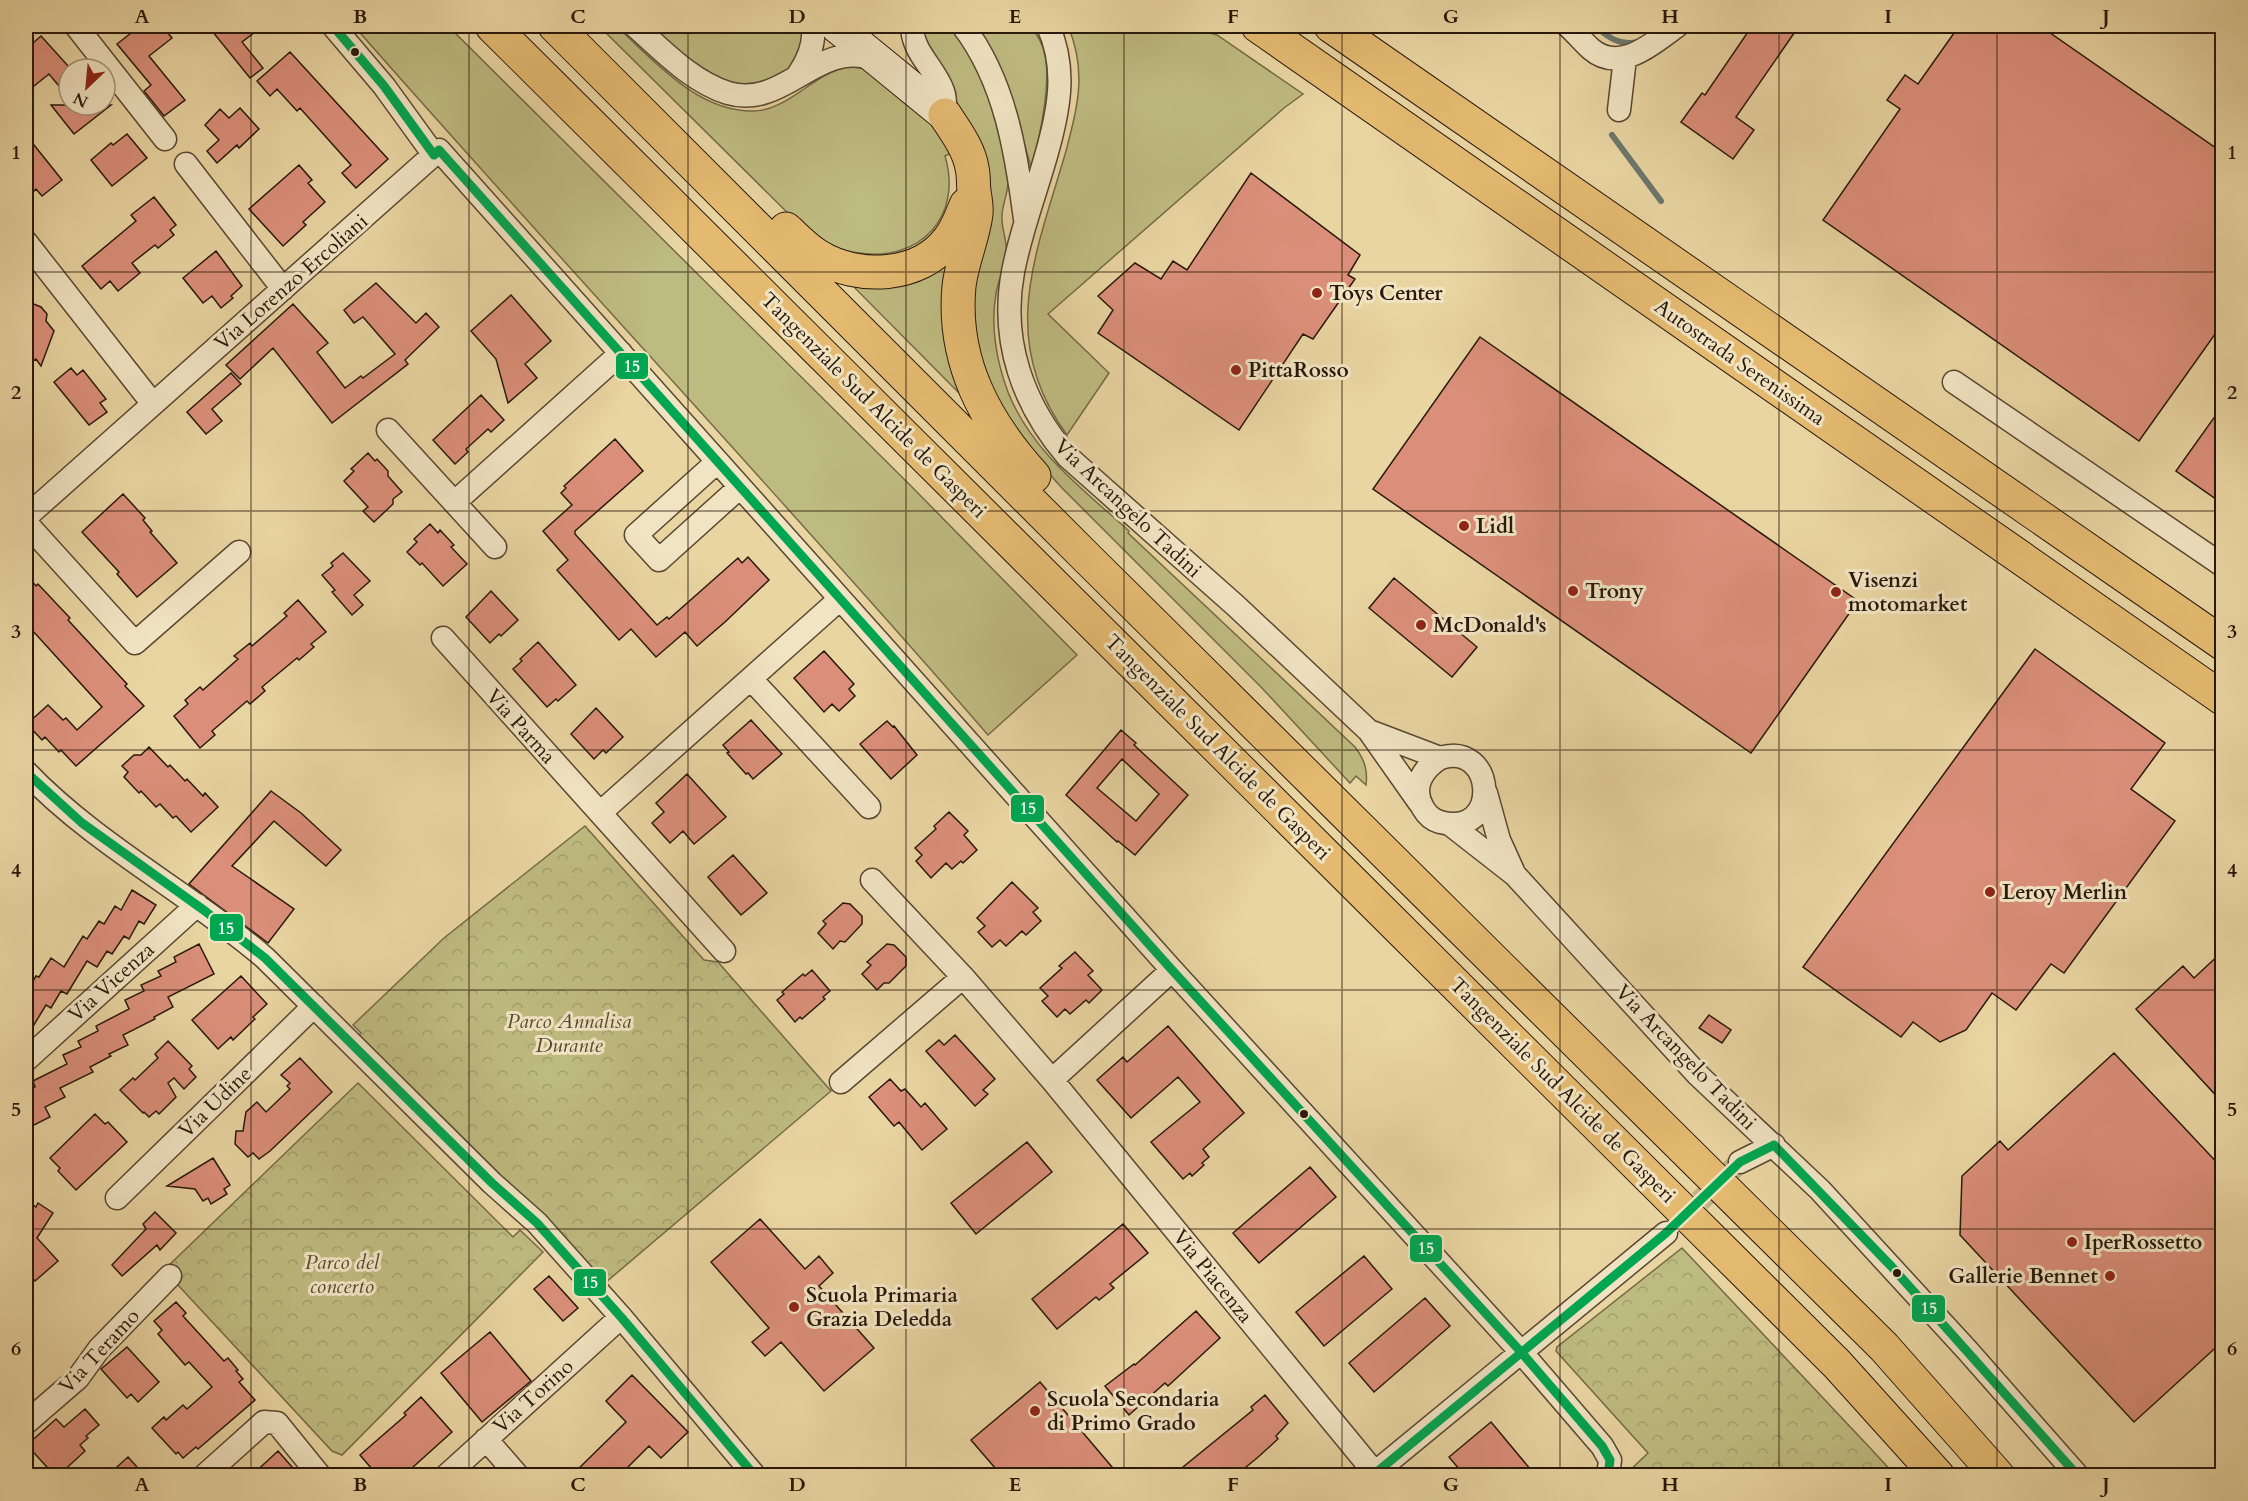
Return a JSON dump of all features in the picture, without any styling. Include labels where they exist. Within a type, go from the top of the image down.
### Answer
[{"type":"highway","name":"Tangenziale Sud Alcide de Gasperi","points":[[492,26],[1829,1356],[1938,1476]]},
{"type":"highway","name":"Tangenziale Sud Alcide de Gasperi","points":[[555,26],[1084,555],[1884,1347],[1995,1471]]},
{"type":"highway","name":"Autostrada Serenissima","points":[[1258,26],[2223,698]]},
{"type":"highway","name":"Autostrada Serenissima","points":[[1331,26],[2223,643]]},
{"type":"highway","points":[[945,115],[972,166],[976,213],[963,263],[958,304],[959,324],[967,366],[974,387],[993,426],[1070,518],[1077,529],[1084,555]]},
{"type":"highway","points":[[673,144],[716,169],[747,191],[808,250],[831,263],[855,271],[894,271],[930,257],[950,238],[974,190]]},
{"type":"main road","points":[[836,26],[945,115]]},
{"type":"main road","points":[[870,26],[925,82],[945,115]]},
{"type":"street","points":[[76,26],[165,139]]},
{"type":"street","points":[[333,26],[384,86],[434,155],[439,150],[1172,970],[1521,1352],[1602,1446],[1610,1460],[1608,1476]]},
{"type":"street","points":[[635,26],[700,80],[728,93],[743,96],[759,95],[774,90],[798,75],[834,58],[857,55],[880,62]]},
{"type":"street","points":[[798,75],[810,55],[813,26]]},
{"type":"street","points":[[912,26],[916,47],[942,89],[945,115]]},
{"type":"street","name":"Via Arcangelo Tadini","points":[[963,26],[985,60],[999,95],[1012,140],[1026,226]]},
{"type":"street","name":"Via Arcangelo Tadini","points":[[1048,26],[1058,57],[1060,95],[1050,143],[1016,257],[1009,306],[1011,339],[1023,387],[1047,431],[1076,464],[1236,606],[1368,731],[1427,815],[1436,822],[1451,825],[1515,875],[1698,1075],[1820,1190],[1967,1350],[2078,1476]]},
{"type":"street","points":[[1568,26],[1592,50],[1607,58],[1625,58],[1647,48],[1677,26]]},
{"type":"street","points":[[1618,110],[1625,58]]},
{"type":"street","name":"Via Lorenzo Ercoliani","points":[[26,517],[434,155]]},
{"type":"street","points":[[186,164],[283,289]]},
{"type":"street","points":[[26,242],[153,404]]},
{"type":"street","points":[[454,502],[621,353]]},
{"type":"street","points":[[1954,382],[2223,565]]},
{"type":"street","points":[[388,430],[495,547]]},
{"type":"street","points":[[717,462],[636,535],[659,560],[740,487]]},
{"type":"street","points":[[26,523],[135,643],[239,552]]},
{"type":"street","points":[[600,813],[840,599]]},
{"type":"street","name":"Via Parma","points":[[443,638],[724,951]]},
{"type":"street","points":[[751,679],[869,807]]},
{"type":"street","name":"Via Arcangelo Tadini","points":[[1368,731],[1440,758],[1457,756],[1477,768],[1483,779],[1499,840],[1515,875]]},
{"type":"street","points":[[1419,802],[1417,790],[1421,776],[1430,764],[1440,758]]},
{"type":"street","points":[[26,772],[67,812],[232,929],[266,957],[492,1183],[537,1223],[621,1317],[755,1476]]},
{"type":"street","points":[[1451,825],[1463,823],[1472,818],[1482,806],[1486,793]]},
{"type":"street","name":"Via Piacenza","points":[[872,880],[963,977],[1052,1080],[1373,1474]]},
{"type":"street","name":"Via Vicenza","points":[[26,1060],[197,905]]},
{"type":"street","points":[[1052,1080],[1172,970]]},
{"type":"street","points":[[841,1082],[963,977]]},
{"type":"street","name":"Via Udine","points":[[117,1198],[314,1006]]},
{"type":"street","points":[[1740,1162],[1774,1145]]},
{"type":"street","points":[[1373,1474],[1666,1233]]},
{"type":"street","name":"Via Teramo","points":[[26,1423],[78,1378],[99,1349],[170,1276]]},
{"type":"street","name":"Via Torino","points":[[446,1476],[621,1317]]},
{"type":"street","points":[[204,1476],[264,1422],[277,1423],[320,1476]]},
{"type":"street","points":[[486,1439],[518,1476]]},
{"type":"green space","points":[[354,26],[448,26],[911,486],[1077,655],[988,735],[831,556]]},
{"type":"green space","points":[[599,26],[616,26],[678,82],[695,94],[733,109],[754,111],[774,107],[832,72],[847,67],[863,67],[925,114],[951,153],[945,156],[949,178],[948,198],[942,216],[932,231],[918,242],[901,250],[881,254],[845,250],[807,232]]},
{"type":"green space","points":[[651,26],[802,26],[802,39],[800,51],[791,67],[768,82],[750,85],[731,83],[714,75],[680,52]]},
{"type":"green space","points":[[920,26],[948,26],[960,39],[981,76],[997,119],[1006,161],[1008,184],[1002,214],[1006,255],[994,306],[994,331],[1001,369],[1018,413],[1030,433],[1077,485],[1129,531],[1128,533],[1355,747],[1365,764],[1366,785],[1356,776],[1350,783],[1261,687],[1062,488],[1035,458],[979,370],[959,112]]},
{"type":"green space","points":[[974,26],[1031,26],[1043,47],[1047,81],[1046,96],[1031,167],[1018,122]]},
{"type":"green space","points":[[1068,26],[1187,26],[1217,35],[1303,94],[1284,108],[1048,314],[1109,373],[1067,435],[1045,399],[1033,364],[1028,330],[1029,295],[1035,260],[1066,151],[1079,88],[1077,58]]},
{"type":"green space","points":[[951,257],[953,371],[960,394],[849,282]]},
{"type":"green space","name":"Parco Annalisa Durante","points":[[585,826],[704,960],[718,962],[831,1091],[605,1283],[359,1035],[361,1033],[353,1025],[444,938]]},
{"type":"green space","name":"Parco del concerto","points":[[358,1083],[513,1237],[520,1230],[543,1252],[342,1455],[332,1451],[164,1270]]},
{"type":"green space","points":[[1682,1248],[1895,1475],[1625,1475],[1648,1453],[1556,1351],[1557,1347]]},
{"type":"building","points":[[140,26],[162,26],[172,38],[149,56],[185,100],[164,116],[144,91],[151,85],[117,44]]},
{"type":"building","points":[[208,26],[263,26],[242,42],[263,68],[250,78]]},
{"type":"building","points":[[1752,26],[1799,26],[1736,117],[1754,130],[1733,159],[1681,122],[1702,93],[1705,95]]},
{"type":"building","points":[[1959,26],[2040,26],[2223,153],[2223,323],[2139,441],[1823,220],[1900,109],[1887,100],[1905,75],[1918,84]]},
{"type":"building","points":[[41,36],[60,57],[57,57],[57,84],[49,74],[34,86],[26,76],[26,49]]},
{"type":"building","points":[[290,52],[388,159],[356,188],[342,173],[351,165],[300,108],[297,111],[277,89],[270,96],[257,81]]},
{"type":"building","points":[[51,105],[57,105],[57,113]]},
{"type":"building","points":[[240,108],[259,129],[239,148],[237,145],[217,163],[207,151],[219,140],[205,125],[220,109],[229,118]]},
{"type":"building","points":[[61,117],[96,117],[74,134]]},
{"type":"building","points":[[127,134],[147,158],[112,186],[91,160],[111,143],[113,145]]},
{"type":"building","points":[[26,135],[62,180],[42,196],[36,189],[33,192],[26,182]]},
{"type":"building","points":[[299,165],[312,180],[308,183],[325,202],[303,222],[306,225],[283,246],[249,209]]},
{"type":"building","points":[[1251,173],[1360,255],[1348,275],[1355,279],[1313,339],[1303,334],[1239,430],[1098,333],[1113,310],[1098,296],[1135,263],[1161,279],[1173,261],[1187,270]]},
{"type":"building","points":[[154,197],[176,225],[170,230],[174,235],[158,248],[155,245],[132,263],[140,273],[118,291],[110,281],[101,289],[82,266],[136,221],[131,215]]},
{"type":"building","points":[[216,251],[242,286],[221,308],[212,296],[203,303],[183,278]]},
{"type":"building","points":[[376,283],[416,323],[426,313],[439,327],[405,360],[408,364],[332,423],[273,348],[240,379],[226,365],[293,304],[328,343],[317,352],[345,388],[361,376],[363,378],[395,354],[363,317],[354,323],[344,310]]},
{"type":"building","points":[[511,295],[551,341],[525,364],[537,378],[508,403],[496,359],[471,331]]},
{"type":"building","points":[[26,301],[41,307],[47,314],[46,321],[54,331],[41,366],[36,359],[32,362],[26,353]]},
{"type":"building","points":[[1480,337],[1858,601],[1751,753],[1373,489]]},
{"type":"building","points":[[71,368],[77,375],[83,370],[106,399],[100,403],[107,412],[89,425],[54,382]]},
{"type":"building","points":[[231,373],[241,384],[212,409],[222,421],[206,434],[187,412]]},
{"type":"building","points":[[481,395],[504,420],[491,432],[488,429],[466,449],[468,452],[455,464],[433,440]]},
{"type":"building","points":[[2223,405],[2223,504],[2176,471]]},
{"type":"building","points":[[615,439],[643,471],[575,531],[575,534],[657,625],[667,617],[669,619],[738,558],[742,563],[748,557],[769,580],[697,646],[685,632],[656,657],[631,629],[619,640],[557,570],[568,560],[543,531],[572,505],[561,493],[566,488],[564,486]]},
{"type":"building","points":[[368,453],[388,471],[388,476],[402,492],[393,499],[393,504],[374,522],[363,511],[368,507],[344,481],[354,471],[351,469]]},
{"type":"building","points":[[123,494],[145,518],[143,520],[152,531],[150,532],[177,563],[137,597],[117,574],[119,572],[82,532]]},
{"type":"building","points":[[430,524],[438,533],[440,530],[454,545],[451,547],[467,564],[443,586],[422,563],[420,565],[407,552],[417,542],[414,539]]},
{"type":"building","points":[[343,553],[370,581],[354,595],[363,605],[352,615],[332,592],[335,590],[322,575]]},
{"type":"building","points":[[26,574],[70,618],[68,620],[127,684],[125,686],[144,706],[76,766],[45,737],[42,740],[27,724],[48,705],[63,720],[66,718],[77,730],[102,707],[32,630],[26,635]]},
{"type":"building","name":"McDonald's","points":[[1394,578],[1477,647],[1452,677],[1369,608]]},
{"type":"building","points":[[491,591],[518,620],[490,643],[466,617]]},
{"type":"building","points":[[298,600],[326,632],[311,644],[314,647],[299,660],[297,658],[262,687],[265,691],[250,704],[247,701],[212,731],[215,735],[200,748],[174,716],[188,704],[185,700],[200,687],[203,690],[238,659],[234,656],[250,643],[252,646],[287,616],[284,613]]},
{"type":"building","points":[[538,642],[576,685],[558,701],[556,699],[547,707],[513,669]]},
{"type":"building","name":"Leroy Merlin","points":[[2035,649],[2165,743],[2131,789],[2175,821],[2064,973],[2051,964],[2016,1010],[1992,993],[1966,1030],[1940,1042],[1913,1022],[1901,1037],[1803,967]]},
{"type":"building","points":[[824,651],[854,684],[849,689],[855,696],[839,711],[832,704],[824,712],[794,678]]},
{"type":"building","points":[[596,708],[623,737],[606,753],[603,750],[594,759],[571,734]]},
{"type":"building","points":[[751,720],[782,754],[753,779],[727,753],[729,752],[723,745]]},
{"type":"building","points":[[887,721],[894,726],[917,755],[891,779],[860,744]]},
{"type":"building","points":[[1121,730],[1188,795],[1135,855],[1117,842],[1066,795]],"holes":[[[1122,759],[1159,794],[1136,821],[1097,788]]]},
{"type":"building","points":[[149,747],[168,767],[170,765],[185,781],[187,779],[203,796],[205,793],[218,807],[191,832],[176,816],[173,818],[160,804],[156,807],[124,777],[128,772],[122,766],[134,755],[141,755]]},
{"type":"building","points":[[687,774],[726,817],[694,844],[683,831],[670,843],[652,823],[664,812],[656,803]]},
{"type":"building","points":[[271,791],[301,813],[341,850],[326,866],[274,821],[232,866],[294,909],[268,943],[189,884]]},
{"type":"building","points":[[949,812],[968,831],[964,835],[977,850],[963,863],[961,861],[952,869],[946,863],[931,878],[916,861],[922,855],[915,848],[936,829],[934,826]]},
{"type":"building","points":[[733,855],[767,893],[741,915],[708,877]]},
{"type":"building","points":[[1012,882],[1038,908],[1033,912],[1041,921],[1026,935],[1022,931],[1006,946],[1000,940],[992,947],[978,932],[985,926],[977,918]]},
{"type":"building","points":[[132,890],[156,905],[144,924],[139,921],[129,939],[124,936],[112,954],[107,951],[97,967],[87,961],[67,994],[61,991],[51,1008],[46,1005],[26,1038],[26,994],[36,976],[39,977],[51,958],[64,967],[83,936],[87,939],[99,921],[104,924],[115,906],[121,910]]},
{"type":"building","points":[[843,903],[850,904],[862,916],[862,924],[845,942],[840,941],[833,949],[818,933],[826,924],[823,921]]},
{"type":"building","points":[[199,944],[214,974],[168,997],[173,1007],[123,1035],[128,1045],[90,1067],[93,1072],[60,1088],[65,1097],[45,1107],[50,1117],[26,1129],[26,1092],[35,1087],[33,1081],[67,1064],[63,1055],[81,1047],[78,1041],[98,1031],[96,1026],[129,1009],[125,1000],[144,991],[141,985],[161,976],[158,971],[176,962],[174,957]]},
{"type":"building","points":[[887,944],[894,945],[906,957],[906,966],[889,983],[884,983],[877,990],[862,974],[871,965],[867,962]]},
{"type":"building","points":[[2223,951],[2223,1103],[2136,1009],[2183,966],[2194,978]]},
{"type":"building","points":[[1075,952],[1093,971],[1088,975],[1102,990],[1089,1003],[1086,1000],[1070,1014],[1065,1009],[1057,1017],[1042,1001],[1048,996],[1040,988],[1062,968],[1059,966]]},
{"type":"building","points":[[812,970],[830,991],[823,997],[825,999],[802,1019],[800,1017],[795,1022],[777,1000],[784,994],[782,992],[803,974],[805,976]]},
{"type":"building","points":[[241,976],[267,1004],[233,1040],[231,1037],[218,1049],[192,1020]]},
{"type":"building","points":[[1709,1015],[1731,1030],[1722,1043],[1699,1028]]},
{"type":"building","points":[[1168,1026],[1244,1113],[1203,1149],[1209,1157],[1202,1163],[1204,1165],[1192,1176],[1190,1173],[1183,1179],[1151,1142],[1200,1102],[1178,1077],[1131,1118],[1097,1080],[1123,1057],[1127,1062]]},
{"type":"building","points":[[955,1035],[995,1079],[983,1090],[988,1094],[975,1106],[926,1051],[939,1040],[944,1045]]},
{"type":"building","points":[[168,1041],[192,1066],[189,1069],[196,1077],[184,1089],[174,1078],[168,1083],[176,1097],[159,1114],[156,1111],[149,1117],[120,1090],[133,1078],[135,1080],[158,1058],[155,1054]]},
{"type":"building","name":"Gallerie Bennet","points":[[2114,1053],[2223,1169],[2223,1341],[2134,1422],[1960,1235],[1962,1176],[2000,1141],[2008,1150]]},
{"type":"building","points":[[300,1058],[332,1092],[270,1151],[259,1159],[253,1153],[248,1157],[235,1144],[236,1131],[243,1131],[246,1112],[257,1102],[266,1112],[290,1089],[287,1086],[290,1083],[281,1075]]},
{"type":"building","points":[[890,1079],[901,1091],[905,1089],[921,1107],[925,1103],[947,1129],[922,1150],[899,1122],[894,1126],[869,1097]]},
{"type":"building","points":[[95,1114],[105,1124],[108,1122],[127,1142],[76,1190],[58,1171],[60,1168],[50,1158]]},
{"type":"building","points":[[1027,1142],[1052,1172],[976,1234],[951,1203]]},
{"type":"building","points":[[213,1158],[230,1185],[224,1189],[227,1194],[211,1204],[208,1198],[203,1201],[195,1189],[167,1186]]},
{"type":"building","points":[[1310,1167],[1336,1197],[1259,1263],[1233,1233]]},
{"type":"building","points":[[26,1201],[36,1207],[38,1203],[53,1213],[37,1238],[58,1261],[35,1281],[26,1270]]},
{"type":"building","points":[[155,1212],[176,1233],[160,1250],[157,1245],[122,1276],[112,1265],[146,1229],[143,1224]]},
{"type":"building","name":"Scuola Primaria Grazia Deledda","points":[[760,1219],[805,1269],[819,1256],[833,1273],[819,1286],[874,1348],[824,1391],[781,1342],[765,1356],[752,1342],[769,1328],[711,1262]]},
{"type":"building","points":[[1123,1224],[1148,1253],[1110,1284],[1114,1288],[1099,1300],[1096,1297],[1057,1329],[1032,1299]]},
{"type":"building","points":[[1364,1256],[1392,1289],[1324,1346],[1296,1312]]},
{"type":"building","points":[[549,1276],[578,1308],[563,1321],[534,1289]]},
{"type":"building","points":[[1425,1298],[1450,1326],[1374,1392],[1349,1363]]},
{"type":"building","points":[[176,1302],[186,1313],[183,1316],[224,1361],[228,1358],[238,1370],[236,1371],[243,1379],[239,1382],[255,1400],[198,1449],[196,1447],[183,1458],[178,1452],[176,1454],[152,1428],[164,1417],[166,1420],[183,1405],[187,1409],[212,1387],[189,1362],[185,1365],[158,1334],[162,1330],[154,1321]]},
{"type":"building","points":[[1196,1311],[1220,1338],[1168,1386],[1165,1383],[1129,1415],[1105,1386],[1135,1365]]},
{"type":"building","points":[[490,1332],[531,1381],[482,1422],[441,1373]]},
{"type":"building","points":[[127,1347],[159,1382],[138,1402],[131,1394],[127,1398],[101,1369]]},
{"type":"building","points":[[632,1375],[688,1432],[661,1458],[649,1446],[619,1476],[571,1476],[626,1422],[606,1401]]},
{"type":"building","name":"Scuola Secondaria di Primo Grado","points":[[1040,1382],[1112,1467],[1103,1476],[1002,1476],[971,1440]]},
{"type":"building","points":[[1265,1395],[1288,1423],[1276,1436],[1278,1439],[1257,1458],[1235,1476],[1172,1476],[1253,1410],[1251,1407]]},
{"type":"building","points":[[421,1397],[452,1432],[403,1476],[378,1476],[360,1455],[406,1415],[404,1413]]},
{"type":"building","points":[[85,1409],[99,1425],[86,1436],[88,1438],[80,1445],[85,1451],[58,1476],[55,1476],[27,1445],[56,1419],[64,1427]]},
{"type":"building","points":[[1491,1422],[1536,1476],[1465,1476],[1449,1457]]},
{"type":"building","points":[[278,1451],[300,1476],[251,1476]]},
{"type":"building","points":[[128,1457],[145,1476],[107,1476]]},
{"type":"waterway","points":[[1595,26],[1619,42],[1637,42]]},
{"type":"waterway","points":[[1612,135],[1661,201]]},
{"type":"tunnel","points":[[1676,1224],[1740,1162]]},
{"type":"transit line","name":"15","points":[[333,26],[384,86],[434,155]]},
{"type":"transit line","name":"15","points":[[434,155],[439,150],[1172,970],[1521,1352],[1602,1446],[1610,1460],[1608,1476]]},
{"type":"transit line","name":"15","points":[[26,772],[82,823],[205,911],[265,958],[492,1183],[537,1223],[621,1317],[755,1476]]},
{"type":"transit line","name":"15","points":[[1774,1145],[1891,1266],[2078,1476]]},
{"type":"transit line","name":"15","points":[[1372,1476],[1666,1233],[1740,1162],[1774,1145]]},
{"type":"place","name":"Toys Center","points":[[1317,293]]},
{"type":"place","name":"PittaRosso","points":[[1236,370]]},
{"type":"place","name":"Lidl","points":[[1464,526]]},
{"type":"place","name":"Trony","points":[[1573,591]]},
{"type":"place","name":"Visenzi motomarket","points":[[1836,592]]},
{"type":"place","name":"McDonald's","points":[[1421,625]]},
{"type":"place","name":"Leroy Merlin","points":[[1990,892]]},
{"type":"place","name":"IperRossetto","points":[[2072,1242]]},
{"type":"place","name":"Gallerie Bennet","points":[[2110,1276]]},
{"type":"place","name":"Scuola Primaria Grazia Deledda","points":[[794,1307]]},
{"type":"place","name":"Scuola Secondaria di Primo Grado","points":[[1035,1411]]}]
